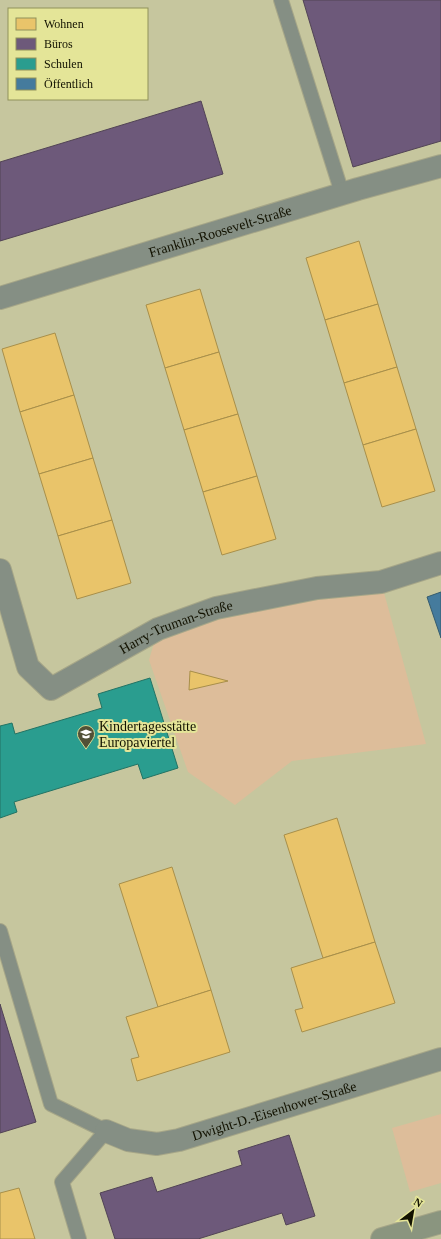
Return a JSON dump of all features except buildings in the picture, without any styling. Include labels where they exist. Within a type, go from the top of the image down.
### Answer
[{"type":"main road","points":[[382,1239],[441,1222]]},
{"type":"street","name":"Franklin-Roosevelt-Straße","points":[[0,298],[342,193],[441,166]]},
{"type":"street","name":"Harry-Truman-Straße","points":[[0,570],[28,667],[51,689],[158,629],[216,608],[317,588],[381,582],[441,563]]},
{"type":"street","name":"Dwight-D.-Eisenhower-Straße","points":[[106,1131],[128,1140],[158,1144],[179,1140],[441,1059]]},
{"type":"lane","points":[[281,0],[342,193]]},
{"type":"lane","points":[[0,931],[51,1104],[106,1131],[62,1182],[79,1239]]},
{"type":"shaded area","points":[[381,582],[426,744],[292,761],[235,805],[188,772],[149,660],[158,629]]},
{"type":"shaded area","points":[[441,1114],[441,1183],[410,1192],[392,1128]]},
{"type":"place","name":"Kindertagesstätte Europaviertel","points":[[86,749]]}]
